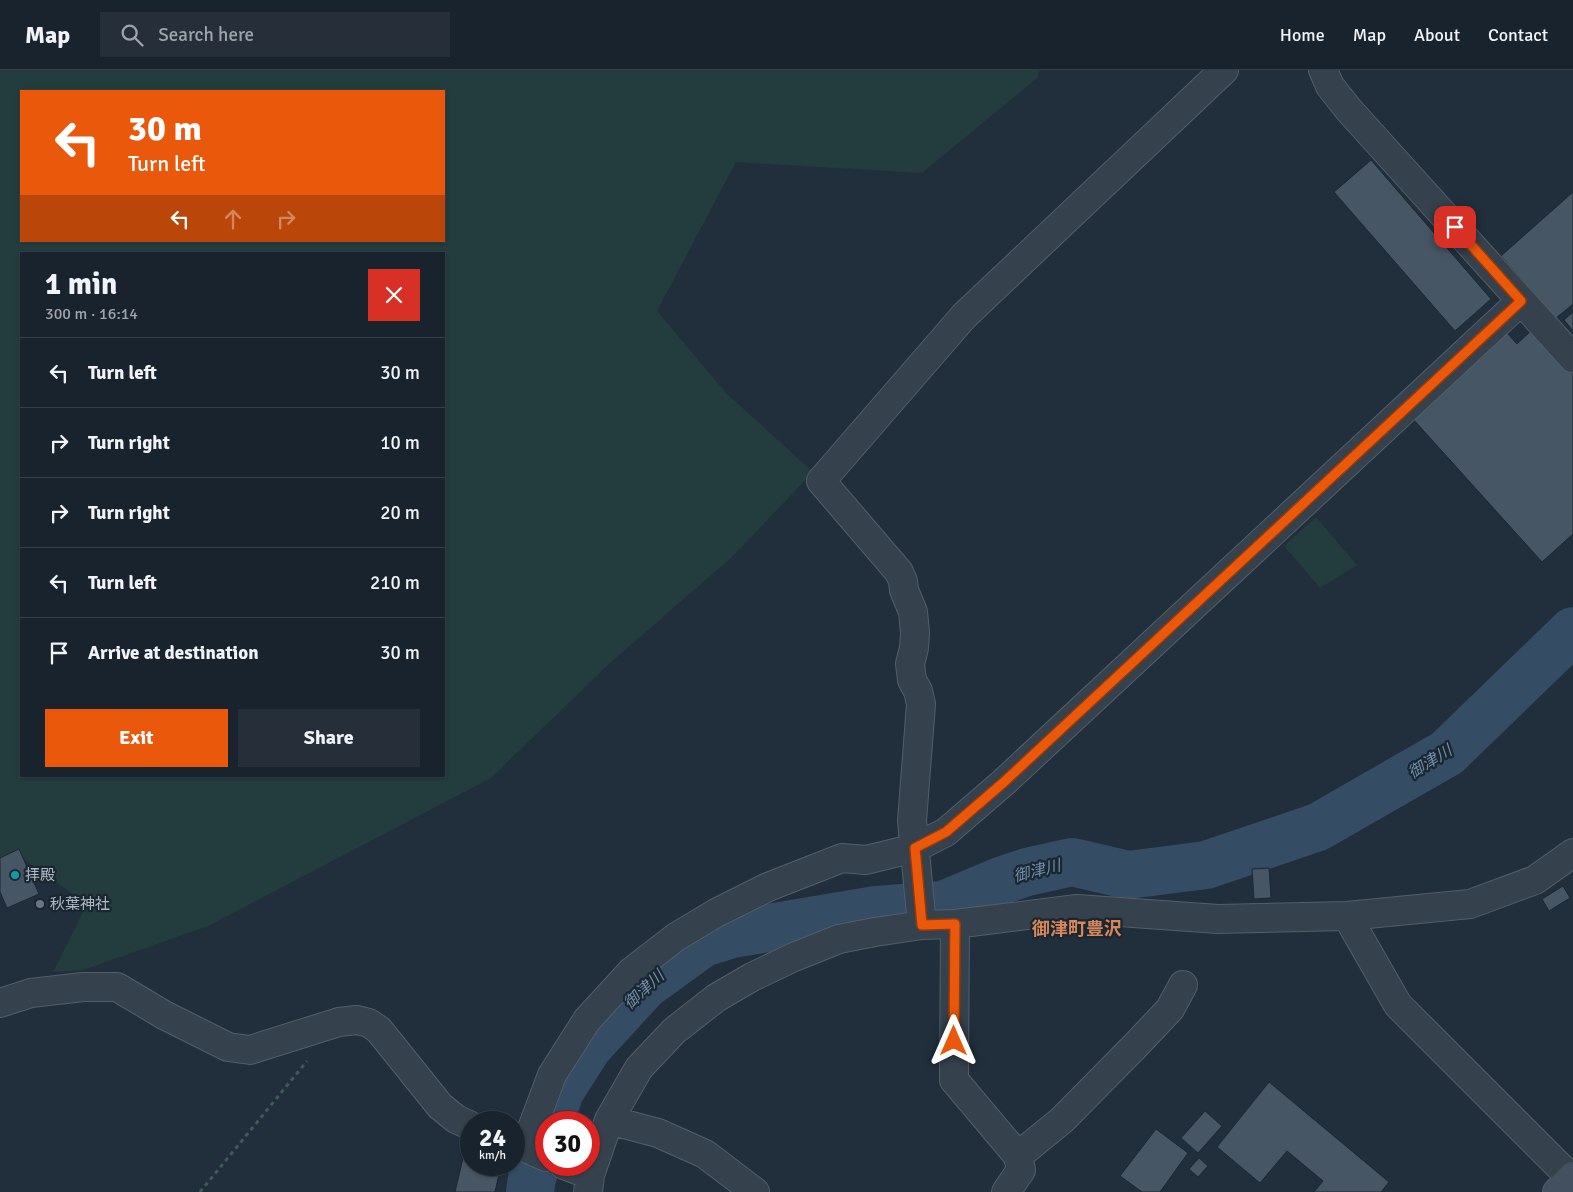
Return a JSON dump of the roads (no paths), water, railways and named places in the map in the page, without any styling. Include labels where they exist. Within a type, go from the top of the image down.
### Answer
[{"type":"street","points":[[922,918],[912,821],[921,704],[918,691],[912,680],[910,664],[915,633],[912,612],[899,572],[821,481],[964,316],[1224,70]]},
{"type":"street","points":[[1323,70],[1330,86],[1349,110],[1573,358]]},
{"type":"street","points":[[528,1149],[552,1074],[586,1020],[639,965],[676,937],[768,886],[842,858],[866,860],[915,853],[946,832],[1004,782],[1521,301]]},
{"type":"street","points":[[600,1137],[639,1068],[674,1031],[716,998],[752,977],[839,939],[875,932],[922,918],[955,924],[1078,909],[1218,919],[1347,916],[1470,904],[1535,880],[1573,853]]},
{"type":"street","points":[[1347,916],[1398,1005],[1567,1182]]},
{"type":"street","points":[[955,924],[954,1080],[1018,1156],[1021,1170],[1006,1192]]},
{"type":"street","points":[[1018,1156],[1062,1120],[1137,1044],[1170,1009],[1183,985]]},
{"type":"street","points":[[0,1003],[30,993],[83,987],[116,987],[164,1015],[228,1047],[250,1050],[339,1022],[358,1020],[369,1023],[379,1030],[440,1106],[460,1120]]},
{"type":"street","points":[[609,1120],[658,1133],[705,1154],[754,1192]]},
{"type":"waterway","name":"御津川","points":[[554,1111],[560,1091],[588,1047],[645,985],[703,943],[732,934],[876,910],[943,905],[1000,881],[1027,872],[1072,862],[1128,875],[1206,865],[1318,827],[1447,753],[1573,631]]},
{"type":"waterway","name":"御津川","points":[[530,1192],[535,1168]]},
{"type":"place","name":"拝殿","points":[[15,875]]},
{"type":"place","name":"秋葉神社","points":[[40,904]]},
{"type":"district","name":"御津町豊沢","points":[[1077,929]]}]
